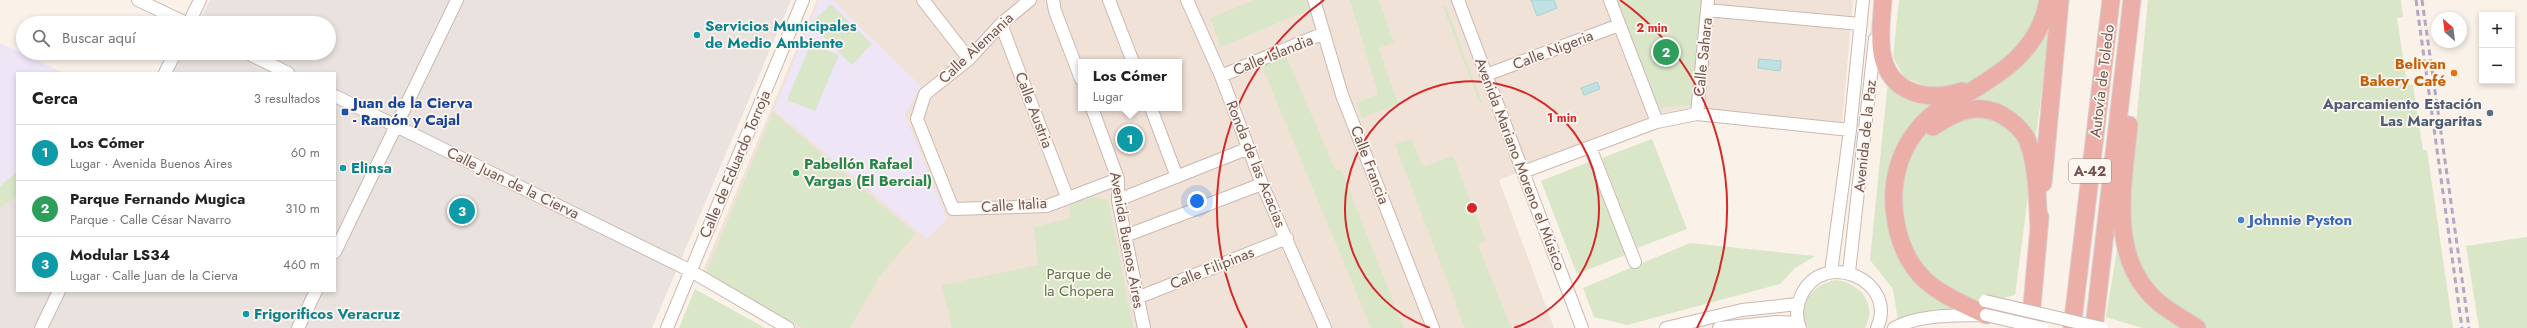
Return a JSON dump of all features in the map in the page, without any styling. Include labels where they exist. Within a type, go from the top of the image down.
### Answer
[{"type":"highway","points":[[1883,0],[1881,44],[1886,68],[1897,83],[1919,95],[1933,96],[1960,92],[1988,81]]},
{"type":"highway","points":[[1986,308],[1953,299],[1929,286],[1910,262],[1900,241],[1892,200],[1894,178],[1901,156],[1921,125],[1938,110],[2006,70],[2030,45],[2040,27],[2048,0]]},
{"type":"highway","points":[[2030,328],[2060,0]]},
{"type":"highway","name":"Autovía de Toledo","points":[[2072,328],[2111,0]]},
{"type":"highway","name":"Autovía de Toledo","points":[[2094,328],[2132,0]]},
{"type":"highway","points":[[2127,40],[2133,79],[2122,200],[2121,231],[2130,261],[2143,284],[2162,306],[2197,328]]},
{"type":"highway","points":[[1986,308],[1944,285],[1922,262],[1906,232],[1901,198],[1905,166],[1929,130],[1946,118],[1976,107],[1999,112],[2015,124],[2028,141],[2030,148],[2034,167],[2039,227]]},
{"type":"street","points":[[138,0],[172,16]]},
{"type":"street","points":[[191,16],[200,0]]},
{"type":"street","points":[[336,250],[456,0]]},
{"type":"street","name":"Calle de Eduardo Torroja","points":[[667,328],[803,0]]},
{"type":"street","points":[[923,0],[969,59]]},
{"type":"street","name":"Calle Alemania","points":[[953,209],[917,119],[926,94],[969,59],[1000,24],[1030,0]]},
{"type":"street","points":[[1053,0],[1055,11],[1078,71]]},
{"type":"street","points":[[1109,0],[1132,59]]},
{"type":"street","name":"Ronda de las Acacias","points":[[1187,0],[1221,76],[1262,184],[1287,238],[1325,328]]},
{"type":"street","name":"Calle Francia","points":[[1314,0],[1342,95],[1433,328]]},
{"type":"street","name":"Avenida Mariano Moreno el Músico","points":[[1458,0],[1582,328]]},
{"type":"street","points":[[1610,0],[1657,122]]},
{"type":"street","points":[[1831,272],[1850,130],[1863,0]]},
{"type":"street","name":"Avenida de la Paz","points":[[1849,272],[1880,0]]},
{"type":"street","points":[[1708,5],[1860,24]]},
{"type":"street","name":"Calle Sahara","points":[[1697,114],[1708,5]]},
{"type":"street","name":"Calle Austria","points":[[1000,24],[1067,196]]},
{"type":"street","name":"Calle Nigeria","points":[[1486,75],[1619,25]]},
{"type":"street","name":"Calle Islandia","points":[[1221,76],[1324,33]]},
{"type":"street","points":[[166,72],[172,60]]},
{"type":"street","points":[[261,60],[286,72]]},
{"type":"street","name":"Calle Juan de la Cierva","points":[[336,96],[691,270],[788,328]]},
{"type":"street","name":"Avenida Buenos Aires","points":[[1093,111],[1118,179],[1118,200],[1144,328]]},
{"type":"street","points":[[1152,111],[1177,177]]},
{"type":"street","points":[[1523,172],[1657,122],[1697,114],[1850,130]]},
{"type":"street","points":[[1590,147],[1635,262]]},
{"type":"street","points":[[1118,200],[1249,148]]},
{"type":"street","name":"Calle Italia","points":[[953,209],[1047,206],[1067,196],[1118,179]]},
{"type":"street","points":[[1125,236],[1262,184]]},
{"type":"street","name":"Calle Filipinas","points":[[1137,298],[1287,238]]},
{"type":"street","points":[[1719,328],[1777,322],[1799,326],[1798,304],[1804,289],[1816,278],[1831,272],[1849,272],[1864,279],[1875,291],[1880,307],[1877,328]]},
{"type":"street","points":[[41,328],[59,292]]},
{"type":"street","points":[[298,328],[316,292]]},
{"type":"street","points":[[1666,328],[1742,310],[1798,304]]},
{"type":"street","points":[[1894,328],[1903,323],[1933,316],[1986,308],[2102,328]]},
{"type":"street","points":[[1986,308],[2042,328]]},
{"type":"shaded area","points":[[210,0],[791,0],[652,328],[0,328],[0,208],[16,198],[16,292],[336,292],[336,72],[172,72],[178,60],[336,60],[336,16],[202,16]]},
{"type":"shaded area","points":[[817,0],[1853,0],[1842,124],[1660,118],[1499,180],[1554,328],[793,328],[702,273]]},
{"type":"shaded area","points":[[819,0],[833,0],[921,86],[905,115],[947,219],[927,239],[774,110]]},
{"type":"shaded area","points":[[0,43],[16,50],[16,60],[36,60],[62,72],[16,72],[16,174],[0,186]]},
{"type":"green space","points":[[1254,0],[1305,0],[1308,10],[1221,47],[1210,18]]},
{"type":"green space","points":[[1350,0],[1379,0],[1394,43],[1379,48],[1398,104],[1362,118],[1356,103],[1378,94]]},
{"type":"green space","points":[[1615,0],[1701,0],[1694,105],[1656,108]]},
{"type":"green space","points":[[1899,0],[2043,0],[2025,40],[1996,70],[1970,83],[1933,90],[1904,77],[1893,57]]},
{"type":"green space","points":[[2148,0],[2401,0],[2403,17],[2397,18],[2407,84],[2413,85],[2423,150],[2427,150],[2453,328],[2142,328],[2106,317],[2134,145]]},
{"type":"green space","points":[[831,4],[872,44],[852,65],[810,24]]},
{"type":"green space","points":[[1446,6],[1482,103],[1480,104],[1443,7]]},
{"type":"green space","points":[[2051,22],[2015,295],[1959,310],[1898,321],[1893,289],[1870,260],[1888,80],[1973,98]]},
{"type":"green space","points":[[811,43],[839,55],[815,111],[787,100]]},
{"type":"green space","points":[[1286,56],[1336,171],[1341,169],[1404,328],[1371,328],[1262,66]]},
{"type":"green space","name":"Pabellón Rafael Vargas (El Bercial)","points":[[773,112],[916,234],[880,276],[850,328],[802,328],[706,273]]},
{"type":"green space","points":[[1412,139],[1423,167],[1453,156],[1486,241],[1478,244],[1511,328],[1465,328],[1395,144]]},
{"type":"green space","points":[[1652,139],[1687,229],[1637,248],[1602,158]]},
{"type":"green space","points":[[1589,162],[1625,255],[1577,274],[1541,181]]},
{"type":"green space","points":[[16,173],[16,198],[0,208],[0,186]]},
{"type":"green space","name":"Parque de la Chopera","points":[[1093,197],[1108,200],[1133,328],[952,328],[942,285],[1038,265],[1034,227],[1071,218],[1069,205]]},
{"type":"green space","points":[[2527,237],[2527,328],[2479,328],[2466,246]]},
{"type":"green space","points":[[1690,243],[1815,256],[1795,268],[1780,284],[1627,325],[1594,317],[1583,288]]},
{"type":"green space","points":[[1836,280],[1852,285],[1864,296],[1868,303],[1869,311],[1865,328],[1808,328],[1804,319],[1804,311],[1805,303],[1809,296],[1814,290],[1828,282]]},
{"type":"green space","points":[[695,289],[765,328],[679,328]]},
{"type":"water","points":[[1531,0],[1554,0],[1557,8],[1537,16]]},
{"type":"water","points":[[1759,59],[1781,61],[1780,71],[1758,68]]},
{"type":"water","points":[[1597,82],[1600,89],[1584,95],[1581,88]]},
{"type":"railway","points":[[2416,0],[2462,328]]},
{"type":"railway","points":[[2422,0],[2469,328]]},
{"type":"place","name":"Servicios Municipales de Medio Ambiente","points":[[697,35]]},
{"type":"place","name":"Parque Fernando Mugica","points":[[1666,52]]},
{"type":"place","name":"Belivan Bakery Café","points":[[2454,73]]},
{"type":"place","name":"Juan de la Cierva - Ramón y Cajal","points":[[345,112]]},
{"type":"place","name":"Aparcamiento Estación Las Margaritas","points":[[2490,113]]},
{"type":"place","name":"Los Cómer","points":[[1130,139]]},
{"type":"place","name":"Elinsa","points":[[343,168]]},
{"type":"place","name":"Pabellón Rafael Vargas (El Bercial)","points":[[796,173]]},
{"type":"place","name":"Modular LS34","points":[[462,211]]},
{"type":"place","name":"Johnnie Pyston","points":[[2241,220]]},
{"type":"place","name":"Frigorificos Veracruz","points":[[246,314]]}]
